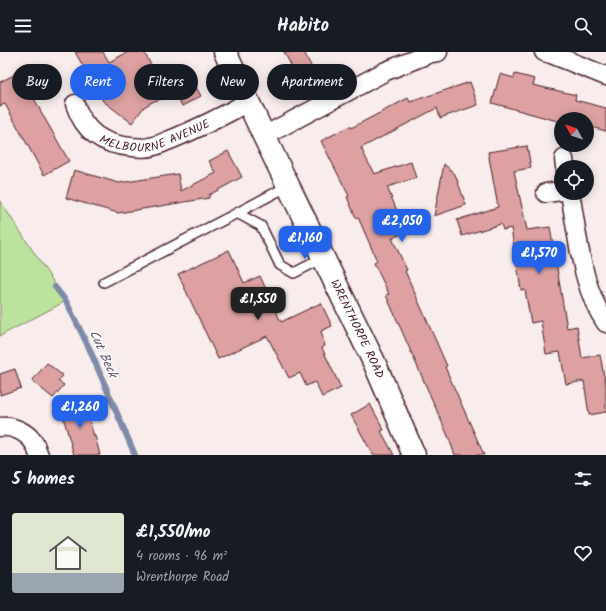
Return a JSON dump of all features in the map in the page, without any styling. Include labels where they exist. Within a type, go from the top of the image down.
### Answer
[{"type":"street","name":"WRENTHORPE ROAD","points":[[224,52],[374,362],[414,455]]},
{"type":"street","points":[[264,136],[386,71],[431,53],[438,52]]},
{"type":"street","points":[[544,52],[606,76]]},
{"type":"street","name":"MELBOURNE AVENUE","points":[[74,102],[79,117],[87,128],[97,136],[117,146],[149,148],[209,123],[248,102]]},
{"type":"street","points":[[571,200],[585,276],[590,295],[606,323]]},
{"type":"street","points":[[0,427],[6,426],[26,433],[34,443],[39,455]]},
{"type":"lane","points":[[104,282],[288,186]]},
{"type":"lane","points":[[237,213],[261,226],[280,264],[294,273],[323,258]]},
{"type":"green space","points":[[0,201],[66,301],[0,336]]},
{"type":"building","points":[[75,52],[103,52],[109,62],[128,52],[144,52],[150,64],[134,64],[134,100],[158,100],[144,107],[132,123],[102,100],[126,100],[126,64],[82,64]]},
{"type":"building","points":[[284,52],[304,52],[310,64],[290,64]]},
{"type":"building","points":[[500,74],[514,78],[515,74],[535,79],[533,85],[576,95],[575,100],[606,108],[606,131],[594,128],[594,112],[554,112],[554,120],[492,103]]},
{"type":"building","points":[[12,76],[12,100],[35,100],[69,161],[44,175],[5,104],[0,106],[0,82]]},
{"type":"building","points":[[470,82],[478,105],[440,118],[437,108],[361,148],[374,174],[411,162],[416,178],[387,187],[406,232],[392,238],[447,366],[445,367],[484,455],[455,455],[386,295],[389,294],[374,263],[377,261],[358,217],[356,218],[347,197],[349,196],[321,141],[350,126],[351,128],[408,98],[410,102]]},
{"type":"building","points":[[198,91],[201,96],[198,98]]},
{"type":"building","points":[[179,100],[193,100],[182,106]]},
{"type":"building","points":[[527,146],[531,168],[514,171],[527,230],[550,227],[567,328],[577,326],[582,358],[600,355],[606,386],[606,412],[589,415],[584,381],[566,384],[560,352],[546,354],[541,321],[531,323],[525,290],[521,290],[511,228],[503,230],[501,224],[462,236],[457,220],[498,207],[488,152]]},
{"type":"building","points":[[228,151],[242,177],[209,195],[209,198],[118,213],[66,198],[74,170],[119,183],[178,174],[181,191],[216,173],[209,161]]},
{"type":"building","points":[[444,164],[455,174],[466,205],[434,216]]},
{"type":"building","points":[[229,250],[244,283],[260,276],[281,322],[321,303],[332,326],[321,331],[325,346],[322,348],[341,388],[322,397],[315,382],[306,386],[300,373],[289,378],[267,336],[218,359],[178,274]]},
{"type":"building","points":[[47,363],[63,376],[58,381],[64,385],[53,398],[32,381]]},
{"type":"building","points":[[15,369],[21,388],[0,395],[0,374]]},
{"type":"building","points":[[83,400],[100,455],[74,455],[60,406]]},
{"type":"building","points":[[370,404],[384,430],[381,431],[394,455],[373,455],[351,415]]},
{"type":"waterway","name":"Cut Beck","points":[[55,287],[66,301],[89,348],[135,455]]}]
